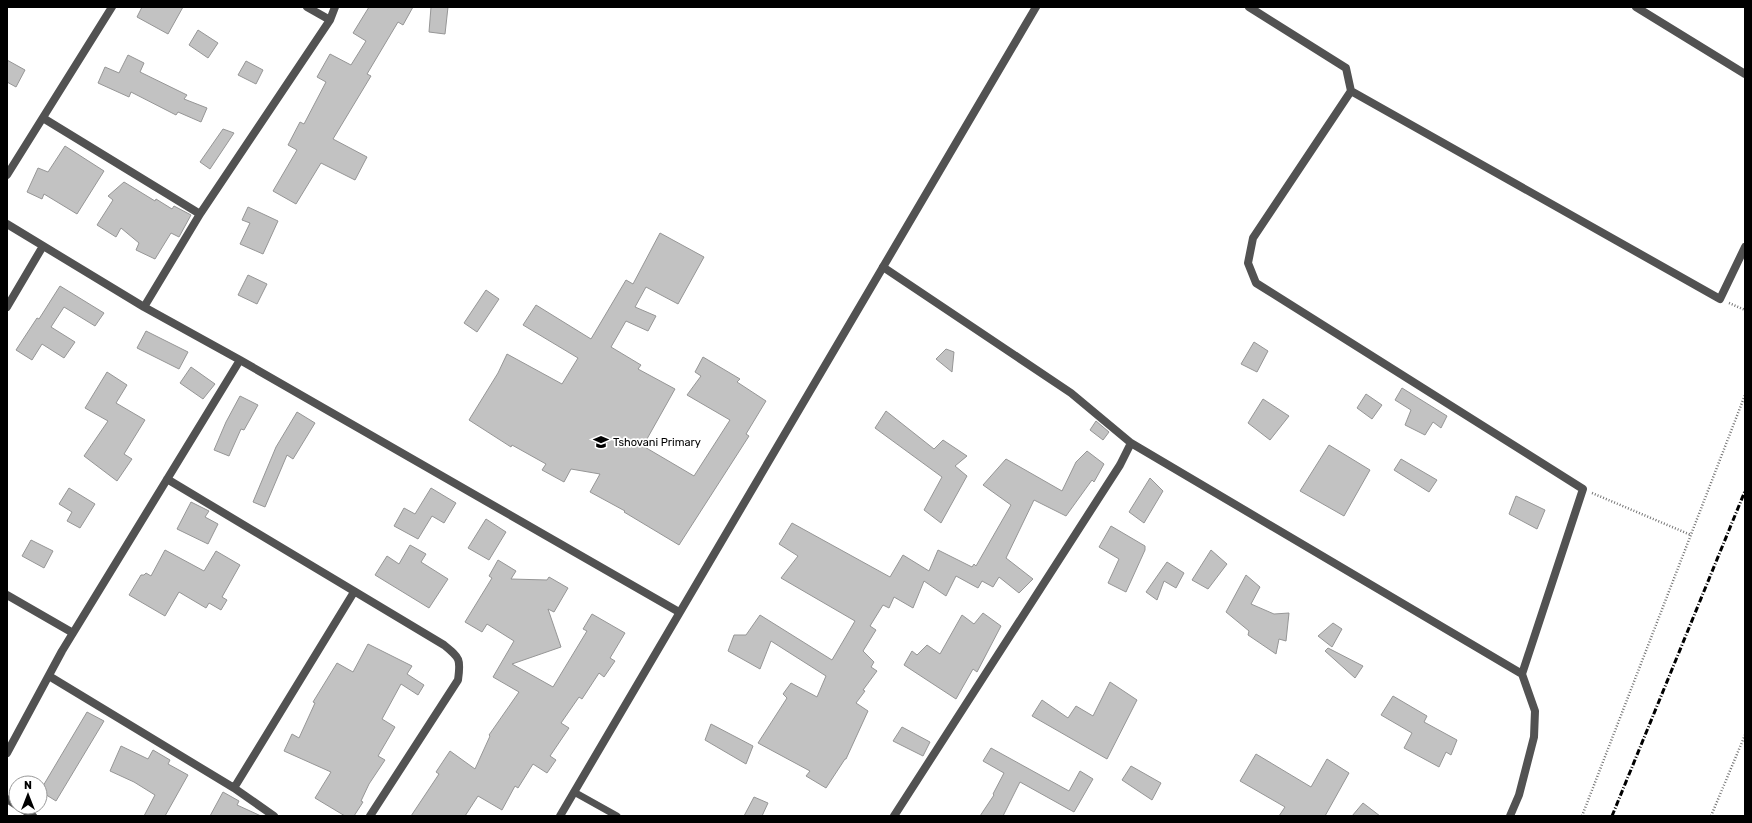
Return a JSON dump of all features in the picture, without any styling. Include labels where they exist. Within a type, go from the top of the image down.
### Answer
[{"type":"street","points":[[7,175],[112,7]]},
{"type":"street","points":[[307,7],[330,20]]},
{"type":"street","points":[[144,307],[200,214],[330,20],[335,7]]},
{"type":"street","points":[[560,816],[1036,7]]},
{"type":"street","points":[[1249,7],[1346,68],[1351,91],[1253,238],[1248,263],[1256,283],[1583,489],[1522,674],[1535,711],[1534,737],[1519,796],[1510,816]]},
{"type":"street","points":[[1636,7],[1745,74]]},
{"type":"street","points":[[1351,91],[1720,299],[1745,247]]},
{"type":"street","points":[[43,118],[200,214]]},
{"type":"street","points":[[7,224],[144,307],[240,360],[679,612]]},
{"type":"street","points":[[7,307],[43,246]]},
{"type":"street","points":[[883,267],[1071,393],[1131,443],[1522,674]]},
{"type":"street","points":[[7,753],[72,633],[240,360]]},
{"type":"street","points":[[894,816],[1116,472],[1131,443]]},
{"type":"street","points":[[167,479],[444,646],[456,655],[461,664],[458,680],[370,816]]},
{"type":"street","points":[[234,788],[354,592]]},
{"type":"street","points":[[7,595],[72,633]]},
{"type":"street","points":[[49,676],[234,788],[274,816]]},
{"type":"lane","points":[[574,792],[617,816]]},
{"type":"path","points":[[1720,299],[1745,310]]},
{"type":"path","points":[[1582,816],[1745,395]]},
{"type":"path","points":[[1583,489],[1691,535]]},
{"type":"path","points":[[1711,816],[1745,735]]},
{"type":"building","points":[[142,7],[183,7],[168,34],[137,17]]},
{"type":"building","points":[[369,7],[413,7],[403,25],[398,22],[367,74],[371,76],[333,139],[367,157],[355,180],[321,163],[296,204],[273,191],[297,150],[288,145],[300,122],[304,124],[326,82],[317,77],[330,54],[351,65],[366,41],[353,33]]},
{"type":"building","points":[[431,7],[448,7],[445,34],[429,32]]},
{"type":"building","points":[[198,30],[218,43],[208,58],[189,45]]},
{"type":"building","points":[[128,55],[144,63],[140,72],[187,95],[184,99],[207,108],[201,122],[178,112],[176,115],[131,92],[129,97],[98,83],[105,67],[119,73]]},
{"type":"building","points":[[7,60],[25,70],[16,87],[7,82]]},
{"type":"building","points":[[246,61],[263,70],[256,84],[238,75]]},
{"type":"building","points":[[223,129],[234,133],[210,169],[200,162]]},
{"type":"building","points":[[65,146],[104,171],[77,214],[44,194],[42,199],[27,192],[38,168],[48,172]]},
{"type":"building","points":[[124,182],[155,201],[156,199],[172,209],[174,206],[191,215],[179,237],[171,233],[155,259],[136,250],[139,243],[121,228],[116,237],[97,225],[113,200],[108,196]]},
{"type":"building","points":[[248,207],[278,221],[263,254],[240,244],[250,223],[242,220]]},
{"type":"building","points":[[660,233],[704,257],[678,304],[646,287],[635,307],[656,316],[648,331],[626,321],[611,347],[641,365],[638,369],[675,389],[643,446],[694,476],[730,420],[687,395],[701,376],[695,372],[703,357],[740,379],[737,382],[766,401],[746,434],[749,436],[679,545],[624,512],[625,511],[590,492],[600,474],[571,469],[564,482],[542,470],[546,464],[512,445],[511,447],[469,420],[498,373],[507,354],[562,384],[578,358],[523,325],[536,305],[591,339],[626,280],[633,284]]},
{"type":"building","points":[[248,275],[267,284],[257,304],[238,295]]},
{"type":"building","points":[[60,286],[104,313],[95,326],[64,307],[51,327],[75,342],[64,358],[42,344],[32,360],[16,350],[37,318],[39,319]]},
{"type":"building","points":[[486,290],[499,299],[477,332],[464,323]]},
{"type":"building","points":[[146,331],[188,352],[179,369],[137,348]]},
{"type":"building","points":[[1254,342],[1268,351],[1257,372],[1241,364]]},
{"type":"building","points":[[946,349],[954,352],[952,372],[936,359]]},
{"type":"building","points":[[191,367],[215,384],[203,399],[180,383]]},
{"type":"building","points":[[107,372],[127,385],[116,403],[145,420],[124,454],[132,459],[117,481],[84,456],[108,421],[85,408]]},
{"type":"building","points":[[1402,388],[1447,416],[1441,428],[1433,422],[1425,435],[1405,425],[1411,410],[1395,400]]},
{"type":"building","points":[[1366,394],[1382,405],[1372,419],[1357,408]]},
{"type":"building","points":[[240,396],[258,405],[244,430],[241,429],[229,456],[214,450],[226,422]]},
{"type":"building","points":[[1263,399],[1289,416],[1270,440],[1248,423]]},
{"type":"building","points":[[886,411],[934,449],[943,440],[967,456],[955,466],[967,476],[941,523],[924,510],[942,477],[875,428]]},
{"type":"building","points":[[297,412],[315,423],[293,459],[287,455],[265,507],[253,502],[276,447]]},
{"type":"building","points":[[1096,421],[1109,432],[1103,440],[1090,430]]},
{"type":"building","points":[[1329,445],[1370,470],[1344,516],[1300,491]]},
{"type":"building","points":[[1087,451],[1104,464],[1094,482],[1092,480],[1066,516],[1034,500],[1006,558],[1033,579],[1019,593],[999,577],[993,587],[982,581],[978,588],[956,576],[946,596],[924,581],[913,608],[894,597],[889,608],[883,605],[870,626],[876,630],[863,651],[874,662],[871,667],[877,671],[863,690],[865,691],[856,703],[868,711],[846,759],[826,788],[806,776],[810,771],[758,743],[787,698],[783,694],[791,683],[817,697],[826,676],[771,641],[760,669],[728,651],[734,635],[746,635],[760,615],[832,660],[855,621],[781,578],[798,556],[779,544],[792,523],[890,577],[903,555],[929,571],[938,550],[972,567],[974,564],[976,566],[1011,505],[983,485],[1006,459],[1062,491],[1076,462]]},
{"type":"building","points":[[1401,459],[1437,480],[1429,492],[1394,470]]},
{"type":"building","points":[[1150,478],[1163,491],[1144,523],[1129,512]]},
{"type":"building","points":[[69,488],[95,504],[80,528],[67,521],[72,512],[59,504]]},
{"type":"building","points":[[431,488],[456,503],[444,523],[432,516],[418,539],[394,526],[404,508],[415,514]]},
{"type":"building","points":[[1516,496],[1545,510],[1537,529],[1509,514]]},
{"type":"building","points":[[191,502],[209,511],[205,517],[218,524],[208,544],[177,529]]},
{"type":"building","points":[[486,519],[506,532],[489,560],[468,548]]},
{"type":"building","points":[[1111,526],[1145,546],[1145,550],[1126,592],[1108,583],[1119,559],[1099,547]]},
{"type":"building","points":[[31,540],[53,551],[44,568],[22,556]]},
{"type":"building","points":[[410,545],[426,554],[421,562],[448,579],[429,608],[375,575],[387,556],[399,564]]},
{"type":"building","points":[[165,550],[204,571],[216,551],[240,565],[222,597],[227,600],[221,610],[209,603],[206,608],[179,592],[165,616],[129,595],[141,575],[146,573],[151,576]]},
{"type":"building","points":[[1211,550],[1227,564],[1208,589],[1192,580]]},
{"type":"building","points":[[498,560],[516,571],[511,579],[547,580],[549,577],[568,588],[554,612],[548,609],[561,647],[512,664],[553,687],[587,631],[583,629],[592,614],[625,633],[610,658],[615,661],[604,677],[599,673],[582,699],[579,697],[561,723],[569,728],[550,756],[556,760],[547,773],[533,764],[518,788],[515,786],[502,810],[478,796],[465,816],[411,816],[439,774],[436,772],[450,751],[475,769],[490,736],[489,735],[519,692],[493,677],[514,641],[487,624],[482,632],[465,622],[492,578],[489,576]]},
{"type":"building","points":[[1167,562],[1184,573],[1176,588],[1164,581],[1157,600],[1146,592]]},
{"type":"building","points":[[1246,575],[1260,587],[1251,604],[1274,614],[1289,613],[1286,641],[1279,639],[1276,654],[1248,635],[1249,631],[1226,612]]},
{"type":"building","points":[[983,613],[1001,626],[977,672],[973,669],[956,699],[904,665],[912,651],[917,655],[927,645],[940,654],[962,615],[974,624]]},
{"type":"building","points":[[1333,623],[1342,629],[1332,647],[1318,636]]},
{"type":"building","points":[[368,644],[412,666],[407,674],[424,685],[418,695],[401,684],[382,719],[395,727],[378,756],[385,760],[369,784],[361,801],[363,802],[354,816],[345,816],[315,798],[331,772],[284,751],[292,734],[299,738],[315,703],[313,702],[337,663],[353,672]]},
{"type":"building","points":[[1328,648],[1363,666],[1355,678],[1325,651]]},
{"type":"building","points":[[1110,682],[1137,700],[1107,759],[1032,716],[1042,700],[1068,718],[1076,706],[1093,716]]},
{"type":"building","points":[[1393,696],[1427,716],[1424,722],[1457,740],[1451,755],[1446,752],[1439,767],[1404,748],[1412,733],[1381,715]]},
{"type":"building","points":[[87,712],[104,721],[56,801],[48,796],[48,778]]},
{"type":"building","points":[[711,724],[753,746],[746,764],[705,740]]},
{"type":"building","points":[[902,727],[930,742],[923,756],[893,741]]},
{"type":"building","points":[[121,746],[148,759],[153,750],[170,760],[168,764],[188,775],[165,816],[144,816],[155,795],[134,782],[110,771]]},
{"type":"building","points":[[991,748],[1069,791],[1080,771],[1093,779],[1074,812],[1020,782],[1003,816],[980,816],[994,795],[993,794],[1004,773],[983,761]]},
{"type":"building","points":[[1256,754],[1311,787],[1327,759],[1349,773],[1325,816],[1279,816],[1285,807],[1240,781]]},
{"type":"building","points":[[1131,766],[1161,783],[1152,800],[1122,780]]},
{"type":"building","points":[[223,792],[239,801],[237,805],[261,816],[210,816]]},
{"type":"building","points":[[754,797],[768,803],[762,816],[744,816]]},
{"type":"building","points":[[1363,803],[1380,816],[1352,816]]},
{"type":"railway","points":[[1612,816],[1745,491]]},
{"type":"place","name":"Tshovani Primary","points":[[601,442]]}]
